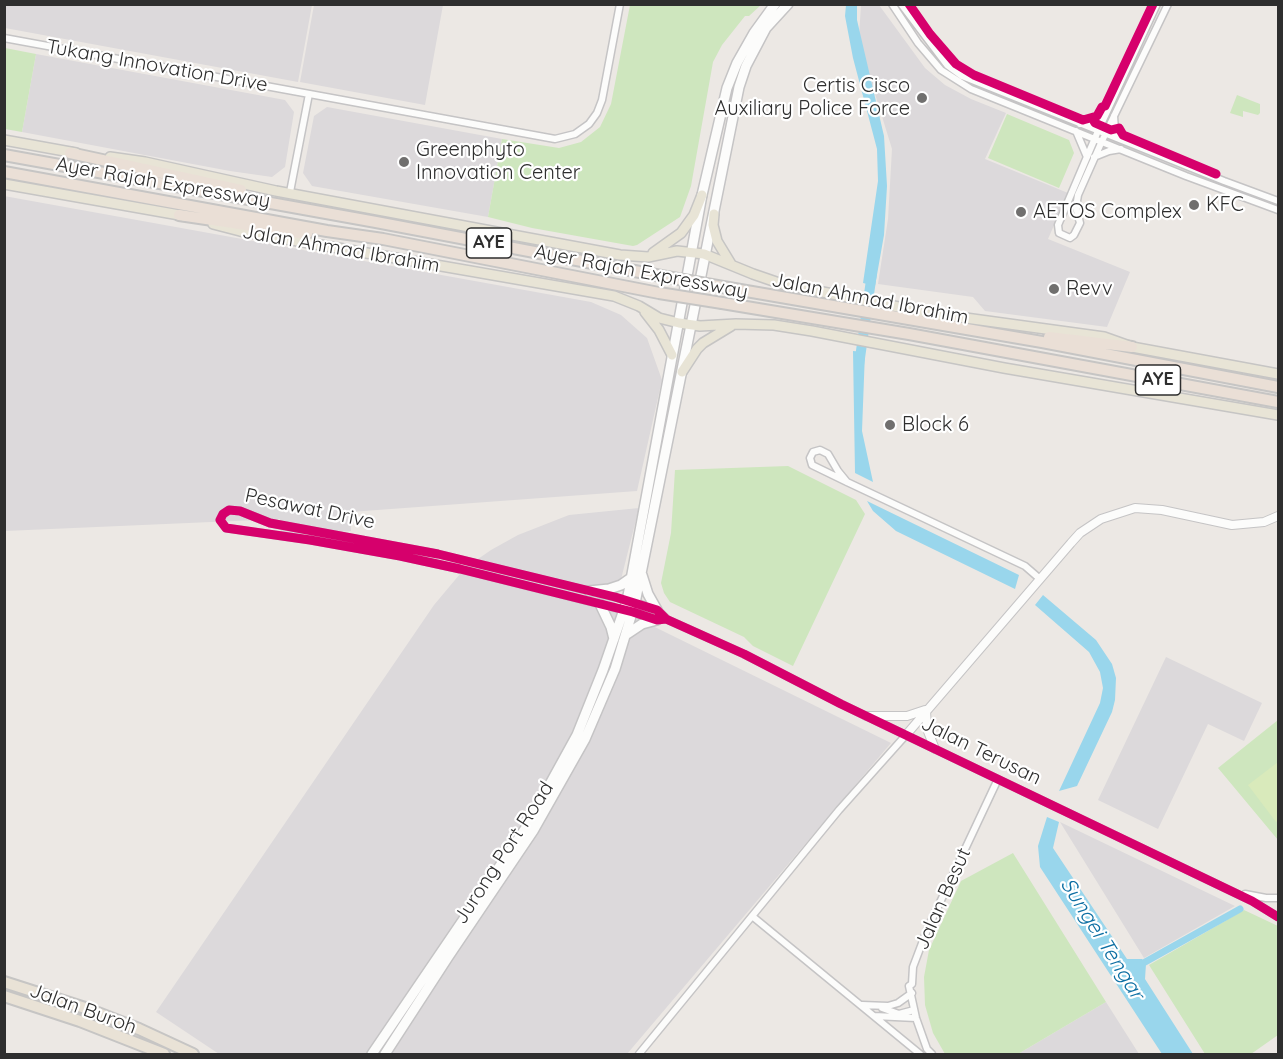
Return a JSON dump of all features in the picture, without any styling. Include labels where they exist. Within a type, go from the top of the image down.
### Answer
[{"type":"highway","points":[[70,153],[243,191],[317,211]]},
{"type":"highway","name":"Ayer Rajah Expressway","points":[[4,154],[853,310],[876,308],[1278,387]]},
{"type":"highway","name":"Ayer Rajah Expressway","points":[[4,172],[327,231],[383,239],[659,293],[872,328],[1278,402]]},
{"type":"highway","points":[[179,215],[303,234],[318,235],[327,231]]},
{"type":"highway","points":[[1031,340],[1040,336],[1132,347]]},
{"type":"highway","name":"Jalan Buroh","points":[[4,982],[85,1008],[139,1029],[193,1054]]},
{"type":"highway","name":"Jalan Buroh","points":[[4,996],[80,1021],[164,1054]]},
{"type":"main road","name":"Jurong Port Road","points":[[385,1054],[533,831],[585,740],[615,669],[626,635],[632,578],[691,252],[727,88],[754,33],[775,4]]},
{"type":"main road","name":"Jurong Port Road","points":[[372,1054],[527,826],[577,735],[614,639],[630,607],[641,573],[739,87],[746,66],[766,28],[788,4]]},
{"type":"main road","name":"Jalan Ahmad Ibrahim","points":[[4,140],[70,153],[146,162],[620,255],[648,256],[677,251],[705,254],[782,284],[853,298],[876,308],[1104,337],[1132,347],[1278,374]]},
{"type":"main road","name":"Jalan Ahmad Ibrahim","points":[[4,184],[179,215],[240,231],[614,296],[639,306],[659,318],[690,325],[714,327],[736,324],[774,325],[1278,415]]},
{"type":"main road","points":[[648,256],[681,233],[694,215],[702,195]]},
{"type":"main road","points":[[714,213],[713,225],[717,241],[732,264]]},
{"type":"main road","points":[[639,306],[658,328],[672,355]]},
{"type":"main road","points":[[682,372],[697,348],[736,324]]},
{"type":"main road","points":[[626,635],[642,624],[660,617],[648,594],[641,573]]},
{"type":"main road","points":[[589,591],[609,589],[632,578]]},
{"type":"main road","points":[[600,604],[614,639]]},
{"type":"street","name":"Tukang Innovation Drive","points":[[4,38],[555,139],[575,134],[589,124],[597,113],[602,100],[620,4]]},
{"type":"street","points":[[892,4],[931,60],[950,78],[971,89],[1078,127],[1094,122],[1106,113]]},
{"type":"street","points":[[901,4],[938,55],[955,72],[974,82],[1100,136],[1124,142],[1278,201]]},
{"type":"street","points":[[1078,127],[1091,157],[1078,195],[1076,207],[1080,223],[1070,238],[1059,233],[1058,225],[1091,157],[1106,113],[1157,4]]},
{"type":"street","points":[[1100,136],[1114,116],[1168,4]]},
{"type":"street","points":[[290,192],[309,94]]},
{"type":"street","points":[[1114,116],[1115,130],[1124,142]]},
{"type":"street","points":[[1100,136],[1122,149],[1278,210]]},
{"type":"street","points":[[1091,157],[1122,149]]},
{"type":"street","points":[[848,482],[828,454],[820,450],[813,452],[810,458],[812,465],[1025,566],[1040,579]]},
{"type":"street","name":"Jalan Terusan","points":[[906,735],[1080,533],[1101,519],[1135,508],[1162,510],[1232,525],[1264,522],[1278,516]]},
{"type":"street","name":"Pesawat Drive","points":[[230,510],[240,511],[270,523],[438,554],[589,591],[630,607],[600,604],[400,556],[226,528],[220,520],[223,514],[230,510]]},
{"type":"street","points":[[630,607],[660,617]]},
{"type":"street","name":"Jalan Terusan","points":[[660,617],[744,654],[866,716],[1252,901],[1278,917]]},
{"type":"street","points":[[866,716],[907,716],[926,710],[927,729],[935,749]]},
{"type":"street","points":[[639,1054],[839,810],[906,735]]},
{"type":"street","name":"Jalan Besut","points":[[932,1054],[927,1049],[914,1010],[909,986],[912,984],[913,967],[919,949],[998,779]]},
{"type":"street","points":[[1230,891],[1260,898],[1278,898]]},
{"type":"street","points":[[752,916],[920,1054]]},
{"type":"street","points":[[878,1007],[898,1003],[912,993]]},
{"type":"street","points":[[862,1005],[878,1007],[899,1014],[914,1010]]},
{"type":"street","points":[[874,1016],[916,1018]]},
{"type":"shaded area","points":[[4,5],[312,5],[298,82],[5,28]]},
{"type":"shaded area","points":[[314,5],[443,5],[425,105],[300,82]]},
{"type":"shaded area","points":[[861,5],[879,5],[925,68],[945,85],[971,99],[1006,113],[985,159],[1068,193],[1048,239],[1130,272],[1107,327],[985,311],[973,297],[878,284],[888,219],[892,149],[861,48],[859,36]]},
{"type":"shaded area","points":[[36,54],[285,100],[294,112],[285,167],[272,177],[22,132]]},
{"type":"shaded area","points":[[327,107],[502,139],[488,217],[312,186],[303,173],[314,116]]},
{"type":"shaded area","points":[[4,196],[591,302],[621,315],[647,338],[662,380],[637,491],[350,512],[351,531],[281,536],[280,519],[5,531]]},
{"type":"shaded area","points":[[639,508],[614,607],[891,743],[627,1054],[219,1054],[156,1012],[434,605],[465,568],[518,535],[569,515]]},
{"type":"shaded area","points":[[1166,657],[1262,703],[1244,741],[1208,724],[1158,829],[1098,800]]},
{"type":"shaded area","points":[[1060,822],[1235,906],[1144,958]]},
{"type":"shaded area","points":[[1106,1002],[1139,1054],[1018,1054]]},
{"type":"green space","points":[[630,5],[761,5],[749,16],[745,16],[722,45],[713,62],[691,186],[680,217],[633,246],[532,228],[488,217],[502,139],[559,148],[581,142],[600,127],[611,104]]},
{"type":"green space","points":[[5,48],[36,54],[22,132],[5,129]]},
{"type":"green space","points":[[1237,95],[1260,104],[1260,113],[1258,115],[1243,111],[1243,117],[1230,113]]},
{"type":"green space","points":[[1007,114],[1069,140],[1074,153],[1059,188],[988,158]]},
{"type":"green space","points":[[788,466],[856,500],[865,514],[793,666],[753,646],[744,637],[670,602],[661,583],[671,533],[675,470]]},
{"type":"green space","points":[[1278,720],[1278,840],[1218,768]]},
{"type":"green space","points":[[1278,762],[1278,820],[1276,822],[1248,785]]},
{"type":"green space","points":[[1013,853],[1106,1002],[1018,1054],[945,1054],[933,1033],[925,1005],[924,977],[929,950],[961,881]]},
{"type":"green space","points":[[1244,910],[1278,926],[1278,1035],[1251,1054],[1205,1054],[1149,965]]},
{"type":"water","points":[[846,5],[857,5],[857,20],[884,136],[887,186],[884,235],[875,286],[863,283],[878,181],[877,149],[853,58],[845,16]]},
{"type":"water","points":[[853,351],[865,352],[862,431],[873,482],[855,473]]},
{"type":"water","points":[[867,501],[1019,575],[1015,589],[896,531],[873,511]]},
{"type":"water","points":[[1043,595],[1096,640],[1112,664],[1116,678],[1112,712],[1077,786],[1059,791],[1100,703],[1103,688],[1100,672],[1089,652],[1035,605]]},
{"type":"water","name":"Sungei Tengar","points":[[1047,817],[1059,822],[1053,848],[1127,959],[1142,959],[1146,964],[1145,979],[1193,1054],[1162,1054],[1040,867],[1038,846]]},
{"type":"waterway","points":[[859,365],[872,273]]},
{"type":"waterway","name":"Sungei Tengar","points":[[1138,966],[1240,909]]},
{"type":"cycle path","points":[[909,4],[930,34],[956,64],[974,75],[1083,120],[1097,116],[1105,106],[1153,4]]},
{"type":"cycle path","points":[[1092,118],[1095,123],[1111,130],[1119,128],[1123,135],[1216,174]]},
{"type":"cycle path","points":[[666,619],[657,620],[633,612],[400,556],[226,528],[220,520],[229,510],[240,511],[270,523],[438,554],[615,597],[657,610],[666,619],[744,654],[841,704],[1252,901],[1278,917]]},
{"type":"place","name":"Certis Cisco Auxiliary Police Force","points":[[922,98]]},
{"type":"place","name":"Greenphyto Innovation Center","points":[[404,162]]},
{"type":"place","name":"KFC","points":[[1194,205]]},
{"type":"place","name":"AETOS Complex","points":[[1021,212]]},
{"type":"place","name":"Revv","points":[[1054,289]]},
{"type":"place","name":"Block 6","points":[[890,425]]}]
